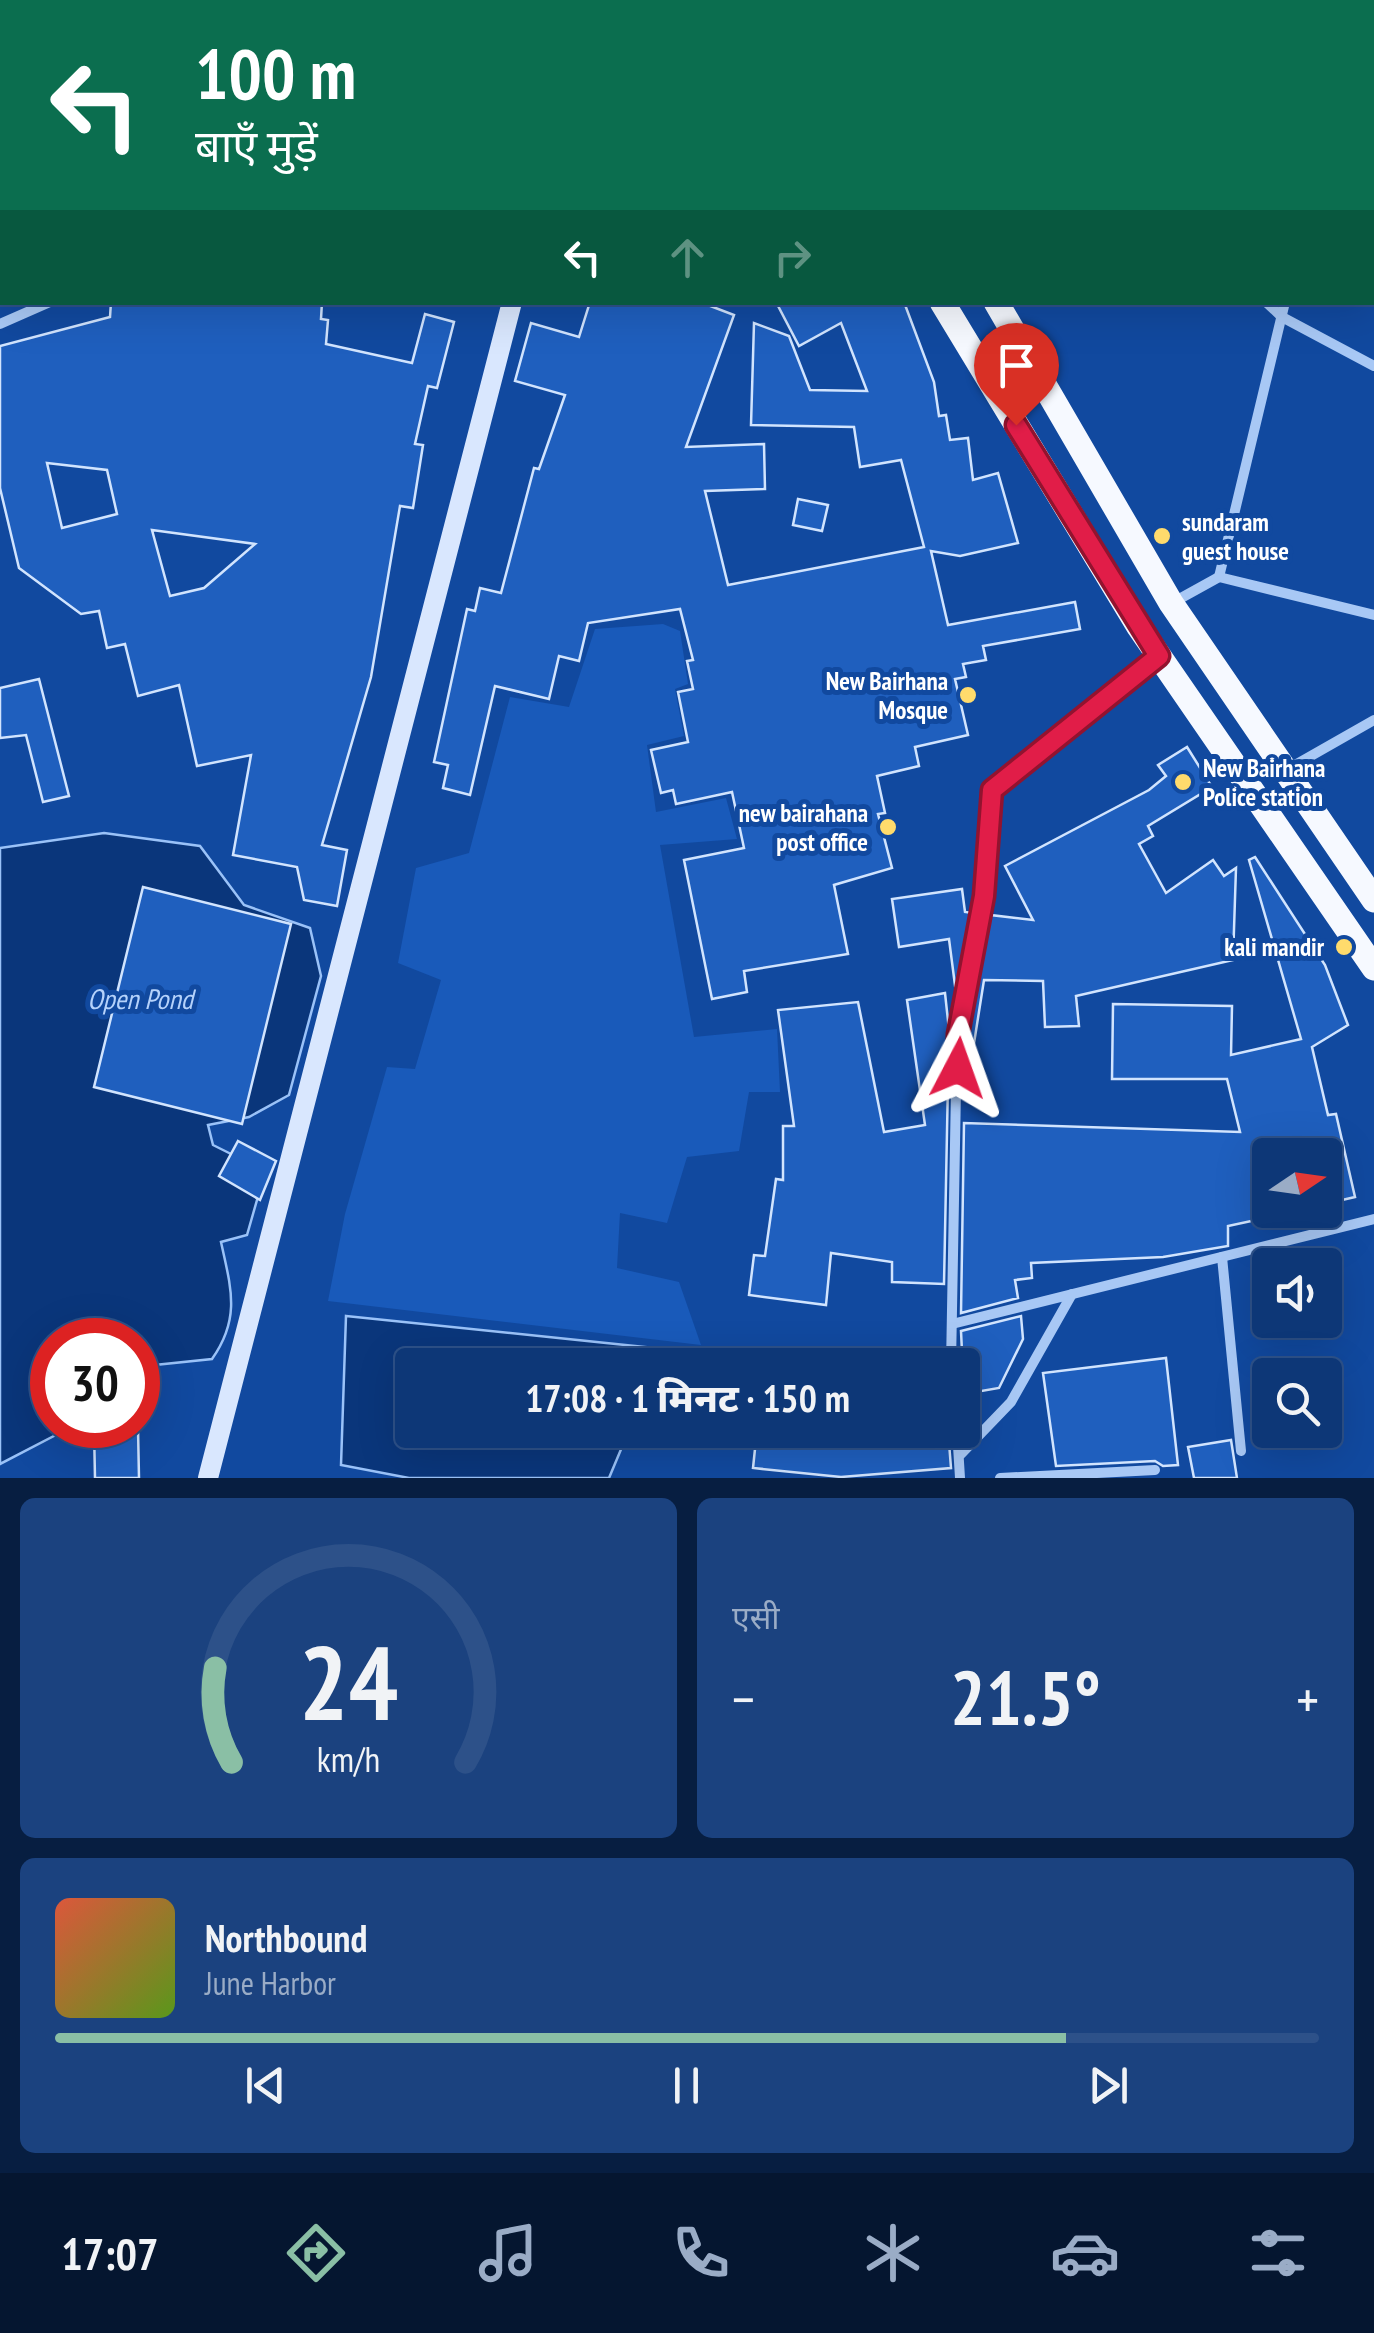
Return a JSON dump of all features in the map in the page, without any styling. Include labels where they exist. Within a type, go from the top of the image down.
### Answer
[{"type":"main road","points":[[944,305],[1159,656],[1374,968]]},
{"type":"main road","points":[[998,305],[1171,603],[1374,900]]},
{"type":"street","points":[[0,324],[43,305]]},
{"type":"street","points":[[208,1478],[511,305]]},
{"type":"street","points":[[1269,305],[1282,317],[1374,366]]},
{"type":"street","points":[[1219,577],[1285,305]]},
{"type":"street","points":[[1171,603],[1219,577],[1374,615]]},
{"type":"street","points":[[952,1348],[958,1034],[984,896],[992,790],[1159,656]]},
{"type":"street","points":[[1286,770],[1374,720]]},
{"type":"street","points":[[952,1324],[1374,1218]]},
{"type":"street","points":[[1222,1258],[1241,1451]]},
{"type":"street","points":[[961,1454],[1011,1402],[1072,1294]]},
{"type":"street","points":[[960,1448],[960,1478]]},
{"type":"street","points":[[1000,1478],[1154,1470]]},
{"type":"shaded area","points":[[663,624],[680,631],[688,684],[675,689],[684,736],[647,745],[656,812],[726,798],[737,839],[660,845],[694,1037],[777,1029],[780,1092],[749,1092],[739,1151],[687,1157],[667,1223],[620,1213],[617,1268],[679,1282],[701,1345],[328,1301],[345,1214],[387,1067],[415,1069],[441,980],[398,963],[416,868],[469,853],[510,697],[569,707],[595,629]]},
{"type":"water","name":"Open Pond","points":[[104,833],[200,846],[244,905],[310,928],[321,976],[289,1095],[249,1117],[208,1125],[213,1145],[245,1161],[263,1179],[247,1235],[221,1242],[230,1288],[230,1316],[212,1359],[160,1364],[160,1318],[30,1318],[31,1448],[0,1464],[0,848]]},
{"type":"water","points":[[346,1316],[654,1348],[395,1348],[395,1448],[622,1448],[609,1478],[409,1478],[341,1465]]},
{"type":"building","points":[[111,305],[322,305],[321,319],[328,320],[326,344],[412,363],[425,314],[454,322],[437,388],[428,386],[415,444],[423,445],[413,508],[400,506],[371,677],[322,845],[347,850],[337,906],[304,900],[297,867],[233,855],[251,755],[197,766],[179,685],[138,696],[125,644],[107,648],[99,611],[81,614],[19,568],[0,488],[0,346],[110,317]],"holes":[[[47,463],[107,470],[117,514],[62,528]],[[152,530],[255,544],[204,588],[170,596]]]},
{"type":"building","points":[[589,305],[708,305],[734,315],[686,447],[764,444],[765,489],[705,491],[728,585],[924,547],[901,460],[860,467],[854,427],[751,425],[754,323],[789,336],[810,390],[867,391],[841,323],[799,346],[778,305],[905,305],[934,382],[939,416],[946,415],[950,440],[968,438],[973,480],[998,473],[1018,543],[960,556],[931,551],[948,625],[1075,602],[1080,629],[983,646],[986,660],[963,664],[966,677],[955,679],[968,735],[915,747],[919,766],[877,776],[885,813],[878,814],[892,868],[834,885],[848,954],[744,971],[747,992],[712,999],[684,860],[744,848],[732,792],[676,804],[673,790],[661,793],[651,750],[688,742],[678,692],[693,689],[687,661],[693,660],[680,609],[588,623],[579,661],[559,656],[549,699],[495,686],[470,795],[443,788],[448,765],[434,762],[467,609],[475,611],[480,588],[501,593],[534,468],[539,469],[565,395],[515,381],[531,323],[579,337]]},
{"type":"building","points":[[798,499],[828,505],[822,531],[793,525]]},
{"type":"building","points":[[39,679],[69,796],[43,802],[26,735],[0,738],[0,688]]},
{"type":"building","points":[[1187,747],[1212,787],[1148,826],[1153,836],[1139,844],[1166,893],[1213,860],[1224,876],[1236,868],[1233,960],[1076,996],[1079,1026],[1045,1027],[1043,981],[984,980],[972,1056],[965,1056],[990,915],[1033,920],[1005,866],[1149,790],[1166,776],[1158,765]]},
{"type":"building","points":[[1255,857],[1325,965],[1348,1025],[1312,1047],[1328,1115],[1336,1114],[1341,1138],[1252,1138],[1252,1221],[1228,1226],[1228,1246],[1163,1257],[1031,1263],[1032,1278],[1015,1280],[1018,1298],[961,1313],[964,1123],[1240,1132],[1227,1079],[1112,1079],[1113,1004],[1232,1006],[1231,1055],[1301,1039],[1249,860]]},
{"type":"building","points":[[143,887],[291,924],[242,1124],[94,1087]]},
{"type":"building","points":[[962,889],[965,912],[973,913],[956,993],[949,939],[899,947],[892,899]]},
{"type":"building","points":[[945,993],[949,1030],[944,1284],[892,1282],[892,1262],[831,1253],[826,1305],[749,1295],[754,1255],[765,1256],[776,1179],[783,1180],[783,1126],[794,1126],[778,1010],[858,1002],[884,1132],[925,1125],[907,1000]]},
{"type":"building","points":[[1342,1140],[1355,1197],[1342,1200]]},
{"type":"building","points":[[238,1141],[276,1161],[260,1200],[219,1176]]},
{"type":"building","points":[[1021,1316],[1023,1339],[999,1388],[980,1391],[980,1348],[962,1348],[961,1331]]},
{"type":"building","points":[[1166,1358],[1178,1465],[1163,1466],[1155,1461],[1056,1466],[1043,1373]]},
{"type":"building","points":[[1231,1440],[1237,1478],[1194,1478],[1188,1447]]},
{"type":"building","points":[[94,1448],[138,1448],[139,1478],[95,1478]]},
{"type":"building","points":[[755,1448],[949,1448],[951,1468],[841,1477],[753,1468]]},
{"type":"place","name":"sundaram guest house","points":[[1162,536]]},
{"type":"place","name":"New Bairhana Mosque","points":[[968,695]]},
{"type":"place","name":"New Bairhana Police station","points":[[1183,782]]},
{"type":"place","name":"new bairahana post office","points":[[888,827]]},
{"type":"place","name":"kali mandir","points":[[1344,947]]},
{"type":"route","points":[[958,1068],[958,1034],[984,896],[992,790],[1159,656],[1016,425]]}]
